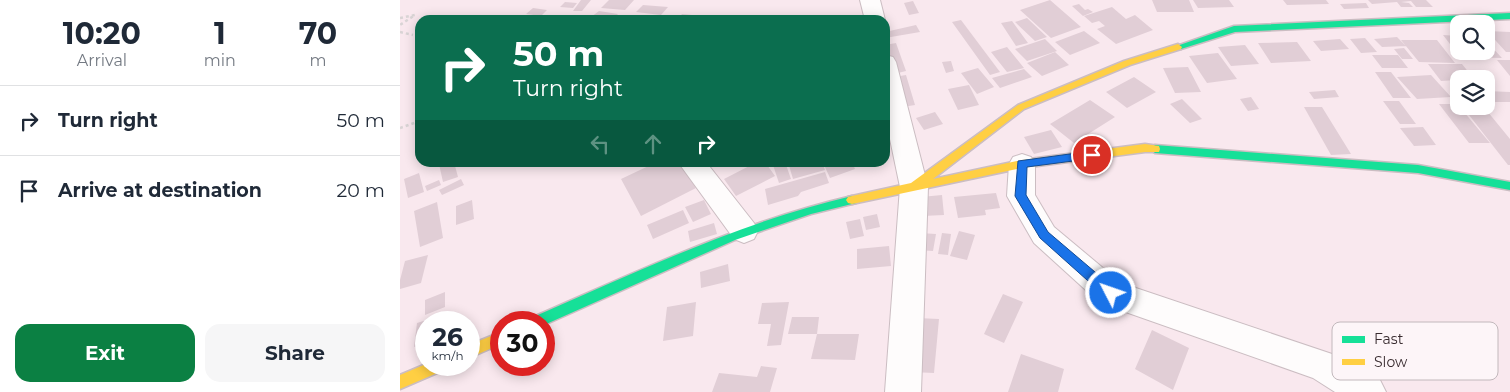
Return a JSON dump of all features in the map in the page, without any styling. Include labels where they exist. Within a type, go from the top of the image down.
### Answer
[{"type":"main road","points":[[914,187],[1021,108],[1127,63],[1234,29],[1510,16]]},
{"type":"main road","points":[[555,314],[744,231],[826,205],[1022,164],[1145,148],[1295,158],[1418,170],[1510,186]]},
{"type":"main road","points":[[400,382],[415,375]]},
{"type":"street","points":[[870,0],[874,15]]},
{"type":"street","points":[[890,84],[914,187],[903,392]]},
{"type":"street","points":[[1022,164],[1021,196],[1044,235],[1111,293],[1323,366],[1332,371]]},
{"type":"street","points":[[695,167],[744,231]]},
{"type":"street","points":[[1347,380],[1368,392]]},
{"type":"path","points":[[400,18],[415,15],[400,25]]},
{"type":"path","points":[[400,32],[413,35]]},
{"type":"path","points":[[400,128],[415,123]]},
{"type":"building","points":[[581,0],[591,0],[582,11],[573,11]]},
{"type":"building","points":[[609,0],[634,0],[625,10],[601,8]]},
{"type":"building","points":[[1050,0],[1081,27],[1051,38],[1020,10]]},
{"type":"building","points":[[1152,0],[1189,0],[1194,12],[1157,12]]},
{"type":"building","points":[[1193,0],[1229,0],[1234,7],[1198,8]]},
{"type":"building","points":[[1283,0],[1326,0],[1329,4],[1287,5]]},
{"type":"building","points":[[1368,0],[1426,0],[1433,7],[1416,7],[1411,1],[1401,2],[1409,3],[1413,7],[1401,7],[1397,2],[1372,4]]},
{"type":"building","points":[[913,1],[919,13],[909,15],[904,3]]},
{"type":"building","points":[[565,2],[577,3],[573,8],[560,7]]},
{"type":"building","points":[[1366,3],[1369,8],[1344,9],[1340,4]]},
{"type":"building","points":[[1079,4],[1085,10],[1088,9],[1093,12],[1083,16],[1072,6]]},
{"type":"building","points":[[643,5],[668,7],[661,15],[636,12]]},
{"type":"building","points":[[1112,7],[1126,19],[1135,15],[1153,30],[1116,44],[1097,29],[1105,26],[1099,21],[1092,23],[1084,16]]},
{"type":"building","points":[[533,8],[547,10],[542,15],[526,14]]},
{"type":"building","points":[[599,11],[618,14],[617,15],[594,15]]},
{"type":"building","points":[[1027,18],[1047,37],[1035,41],[1015,22]]},
{"type":"building","points":[[961,20],[1000,72],[990,75],[952,22]]},
{"type":"building","points":[[1012,21],[1028,43],[1016,46],[1001,23]]},
{"type":"building","points":[[916,25],[920,32],[890,37],[890,31]]},
{"type":"building","points":[[1084,31],[1100,43],[1070,55],[1055,42]]},
{"type":"building","points":[[1495,31],[1510,32],[1510,52],[1506,52],[1495,40]]},
{"type":"building","points":[[1443,35],[1450,35],[1450,44]]},
{"type":"building","points":[[1397,37],[1406,46],[1382,47],[1374,39]]},
{"type":"building","points":[[1365,38],[1377,52],[1361,53],[1350,39]]},
{"type":"building","points":[[1045,39],[1057,51],[1027,61],[1015,49]]},
{"type":"building","points":[[1340,39],[1349,49],[1321,51],[1313,41]]},
{"type":"building","points":[[1401,40],[1437,40],[1450,57],[1450,60],[1455,63],[1419,62]]},
{"type":"building","points":[[1297,42],[1311,61],[1271,63],[1258,43]]},
{"type":"building","points":[[896,43],[906,71],[894,74],[890,61],[890,44]]},
{"type":"building","points":[[1245,45],[1259,64],[1231,66],[1218,47]]},
{"type":"building","points":[[1007,47],[1024,68],[1007,72],[991,52]]},
{"type":"building","points":[[1404,48],[1413,59],[1402,59],[1394,49]]},
{"type":"building","points":[[1495,51],[1502,58],[1495,58]]},
{"type":"building","points":[[1055,52],[1069,65],[1042,76],[1027,63]]},
{"type":"building","points":[[1218,53],[1237,79],[1207,83],[1189,56]]},
{"type":"building","points":[[1372,55],[1398,55],[1408,68],[1382,68]]},
{"type":"building","points":[[1497,60],[1510,60],[1510,76]]},
{"type":"building","points":[[951,61],[954,71],[946,73],[942,62]]},
{"type":"building","points":[[1428,64],[1462,64],[1467,70],[1450,70],[1450,80],[1441,81]]},
{"type":"building","points":[[1188,67],[1201,92],[1175,93],[1163,68]]},
{"type":"building","points":[[978,68],[994,87],[977,94],[961,73]]},
{"type":"building","points":[[1024,69],[1032,77],[1000,88],[992,78]]},
{"type":"building","points":[[1375,72],[1391,72],[1411,98],[1393,98]]},
{"type":"building","points":[[906,75],[915,105],[896,108],[890,86],[890,78]]},
{"type":"building","points":[[1431,75],[1450,97],[1417,99],[1397,77]]},
{"type":"building","points":[[1134,77],[1156,92],[1127,108],[1106,92]]},
{"type":"building","points":[[969,85],[979,105],[958,110],[948,89]]},
{"type":"building","points":[[1335,90],[1339,97],[1314,99],[1309,92]]},
{"type":"building","points":[[1495,91],[1510,92],[1510,102],[1495,102]]},
{"type":"building","points":[[1251,97],[1259,109],[1248,111],[1240,99]]},
{"type":"building","points":[[1182,99],[1202,119],[1190,123],[1170,104]]},
{"type":"building","points":[[1090,100],[1115,117],[1074,143],[1050,124]]},
{"type":"building","points":[[1383,101],[1399,101],[1416,124],[1400,124]]},
{"type":"building","points":[[1439,104],[1450,104],[1450,115],[1467,115],[1490,143],[1469,143]]},
{"type":"building","points":[[1304,107],[1322,107],[1351,154],[1331,155]]},
{"type":"building","points":[[935,112],[943,124],[924,130],[916,118]]},
{"type":"building","points":[[1469,115],[1490,115],[1510,139],[1510,165],[1508,165]]},
{"type":"building","points":[[1423,127],[1436,145],[1414,146],[1400,128]]},
{"type":"building","points":[[1051,130],[1062,147],[1034,154],[1024,137]]},
{"type":"building","points":[[440,167],[455,167],[458,177],[443,182]]},
{"type":"building","points":[[646,167],[682,167],[696,188],[641,216],[621,179]]},
{"type":"building","points":[[747,167],[769,167],[775,176],[736,196],[724,179]]},
{"type":"building","points":[[774,167],[787,167],[791,179],[779,183]]},
{"type":"building","points":[[789,167],[824,167],[825,170],[793,179]]},
{"type":"building","points":[[825,167],[854,167],[855,169],[830,178]]},
{"type":"building","points":[[825,172],[829,183],[801,192],[798,196],[768,205],[765,189]]},
{"type":"building","points":[[419,173],[424,192],[408,198],[404,179]]},
{"type":"building","points":[[461,179],[464,185],[442,195],[439,190]]},
{"type":"building","points":[[439,180],[441,185],[427,191],[425,186]]},
{"type":"building","points":[[996,193],[1000,208],[985,210],[986,215],[958,218],[954,197]]},
{"type":"building","points":[[942,195],[944,215],[922,216],[921,197]]},
{"type":"building","points":[[472,200],[474,219],[456,225],[456,206]]},
{"type":"building","points":[[704,200],[711,214],[693,222],[685,207]]},
{"type":"building","points":[[437,202],[443,238],[420,247],[414,211]]},
{"type":"building","points":[[683,210],[689,223],[653,239],[647,225]]},
{"type":"building","points":[[877,214],[880,227],[866,230],[863,217]]},
{"type":"building","points":[[860,219],[864,236],[850,239],[846,222]]},
{"type":"building","points":[[714,223],[717,234],[690,242],[688,231]]},
{"type":"building","points":[[959,231],[975,235],[967,260],[950,256]]},
{"type":"building","points":[[920,233],[936,234],[933,251],[916,250]]},
{"type":"building","points":[[942,233],[951,234],[948,255],[938,254]]},
{"type":"building","points":[[889,246],[891,266],[857,269],[857,249]]},
{"type":"building","points":[[428,255],[421,283],[400,289],[400,280],[405,261]]},
{"type":"building","points":[[728,264],[730,281],[701,288],[700,272]]},
{"type":"building","points":[[445,292],[445,307],[435,311],[425,311],[425,300]]},
{"type":"building","points":[[1003,294],[1023,302],[1004,343],[984,334]]},
{"type":"building","points":[[696,302],[693,336],[663,341],[667,307]]},
{"type":"building","points":[[789,302],[781,345],[767,346],[771,324],[758,324],[762,303]]},
{"type":"building","points":[[792,317],[819,317],[817,334],[788,334]]},
{"type":"building","points":[[917,318],[939,319],[934,373],[911,372]]},
{"type":"building","points":[[1152,330],[1189,348],[1173,390],[1135,369]]},
{"type":"building","points":[[817,334],[859,334],[855,360],[811,359]]},
{"type":"building","points":[[1021,354],[1064,369],[1058,392],[1008,392]]},
{"type":"building","points":[[761,366],[777,368],[770,392],[712,392],[719,373],[757,377]]},
{"type":"traffic: fast","points":[[1178,47],[1234,29],[1510,16]]},
{"type":"traffic: fast","points":[[1155,149],[1418,169],[1510,186]]},
{"type":"traffic: fast","points":[[555,313],[731,237],[771,222],[852,200]]},
{"type":"traffic: slow","points":[[914,187],[1021,107],[1127,63],[1178,47]]},
{"type":"traffic: slow","points":[[852,200],[1022,164],[1145,148],[1155,149]]},
{"type":"traffic: slow","points":[[480,347],[490,343]]},
{"type":"traffic: slow","points":[[400,382],[415,375]]},
{"type":"route","points":[[1092,155],[1022,164],[1021,196],[1044,235],[1111,293]]}]
